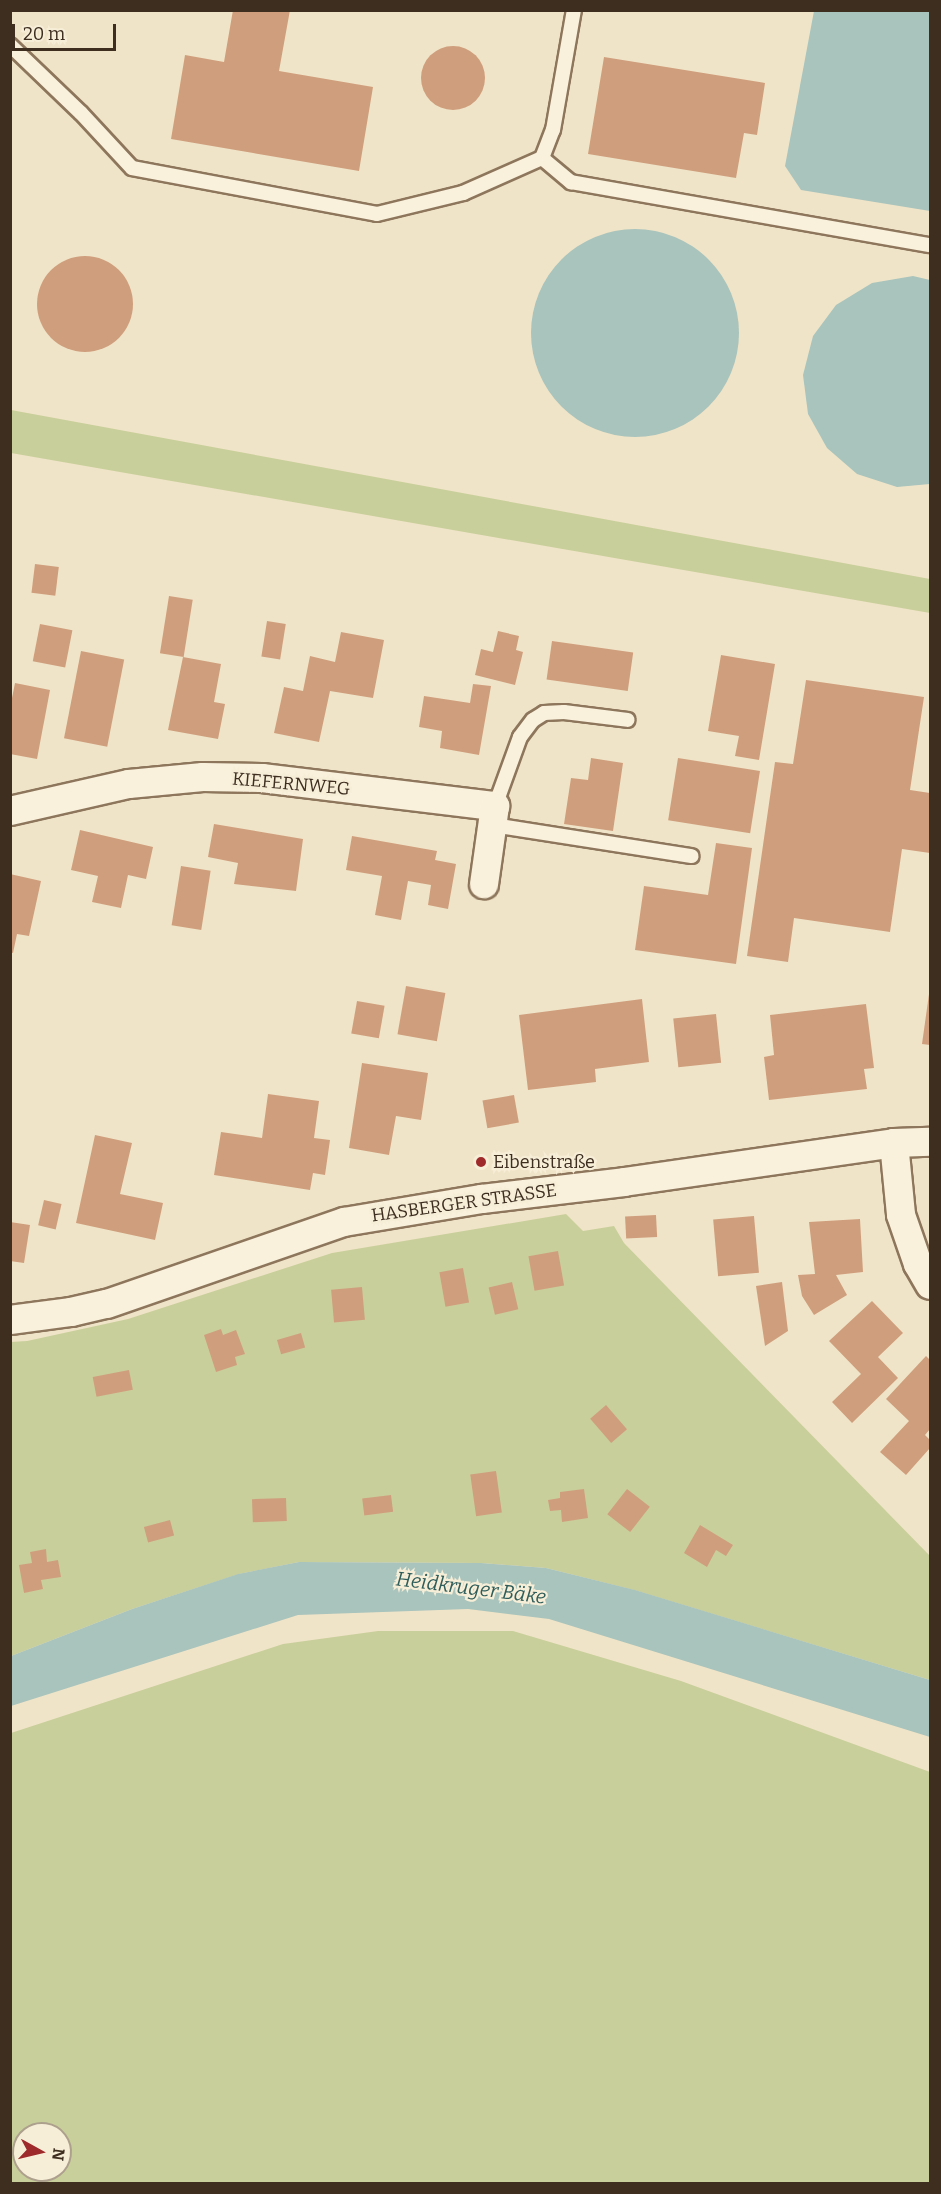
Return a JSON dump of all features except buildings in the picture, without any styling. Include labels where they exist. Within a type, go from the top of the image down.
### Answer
[{"type":"street","name":"KIEFERNWEG","points":[[10,811],[129,784],[203,777],[262,778],[494,815]]},
{"type":"street","points":[[484,884],[494,815]]},
{"type":"street","name":"HASBERGER STRASSE","points":[[10,1320],[71,1312],[107,1304],[344,1221],[454,1203],[624,1182],[894,1143],[930,1142]]},
{"type":"street","points":[[894,1143],[901,1215],[918,1264],[930,1285]]},
{"type":"lane","points":[[10,45],[81,113],[132,168],[377,214],[463,193],[542,158],[553,130],[574,10]]},
{"type":"lane","points":[[542,158],[571,182],[930,245]]},
{"type":"lane","points":[[628,720],[564,712],[544,713],[533,720],[520,737],[494,815],[692,856]]},
{"type":"green space","points":[[11,410],[930,579],[930,613],[11,453]]},
{"type":"green space","points":[[566,1214],[583,1231],[614,1226],[624,1243],[930,1556],[930,1680],[634,1590],[546,1568],[481,1563],[299,1562],[239,1574],[132,1609],[11,1656],[10,1342],[27,1341],[128,1319],[332,1253]]},
{"type":"green space","points":[[378,1631],[513,1631],[681,1681],[930,1772],[930,2183],[11,2183],[11,1733],[283,1644]]},
{"type":"water","points":[[814,11],[930,11],[930,211],[801,190],[785,166]]},
{"type":"water","points":[[625,229],[645,229],[665,233],[684,241],[709,259],[722,275],[731,293],[739,323],[735,363],[731,373],[722,391],[709,407],[693,420],[665,433],[645,437],[625,437],[605,433],[586,425],[561,407],[548,391],[535,363],[531,343],[531,323],[535,303],[543,284],[561,259],[577,246],[605,233]]},
{"type":"water","points":[[913,276],[930,280],[930,484],[897,487],[857,474],[827,448],[808,414],[803,375],[813,336],[836,305],[872,283]]},
{"type":"water","name":"Heidkruger Bäke","points":[[299,1562],[481,1563],[546,1568],[635,1590],[930,1680],[930,1737],[549,1619],[468,1609],[298,1615],[11,1706],[11,1656],[132,1609],[238,1574]]},
{"type":"place","name":"Eibenstraße","points":[[481,1162]]}]
